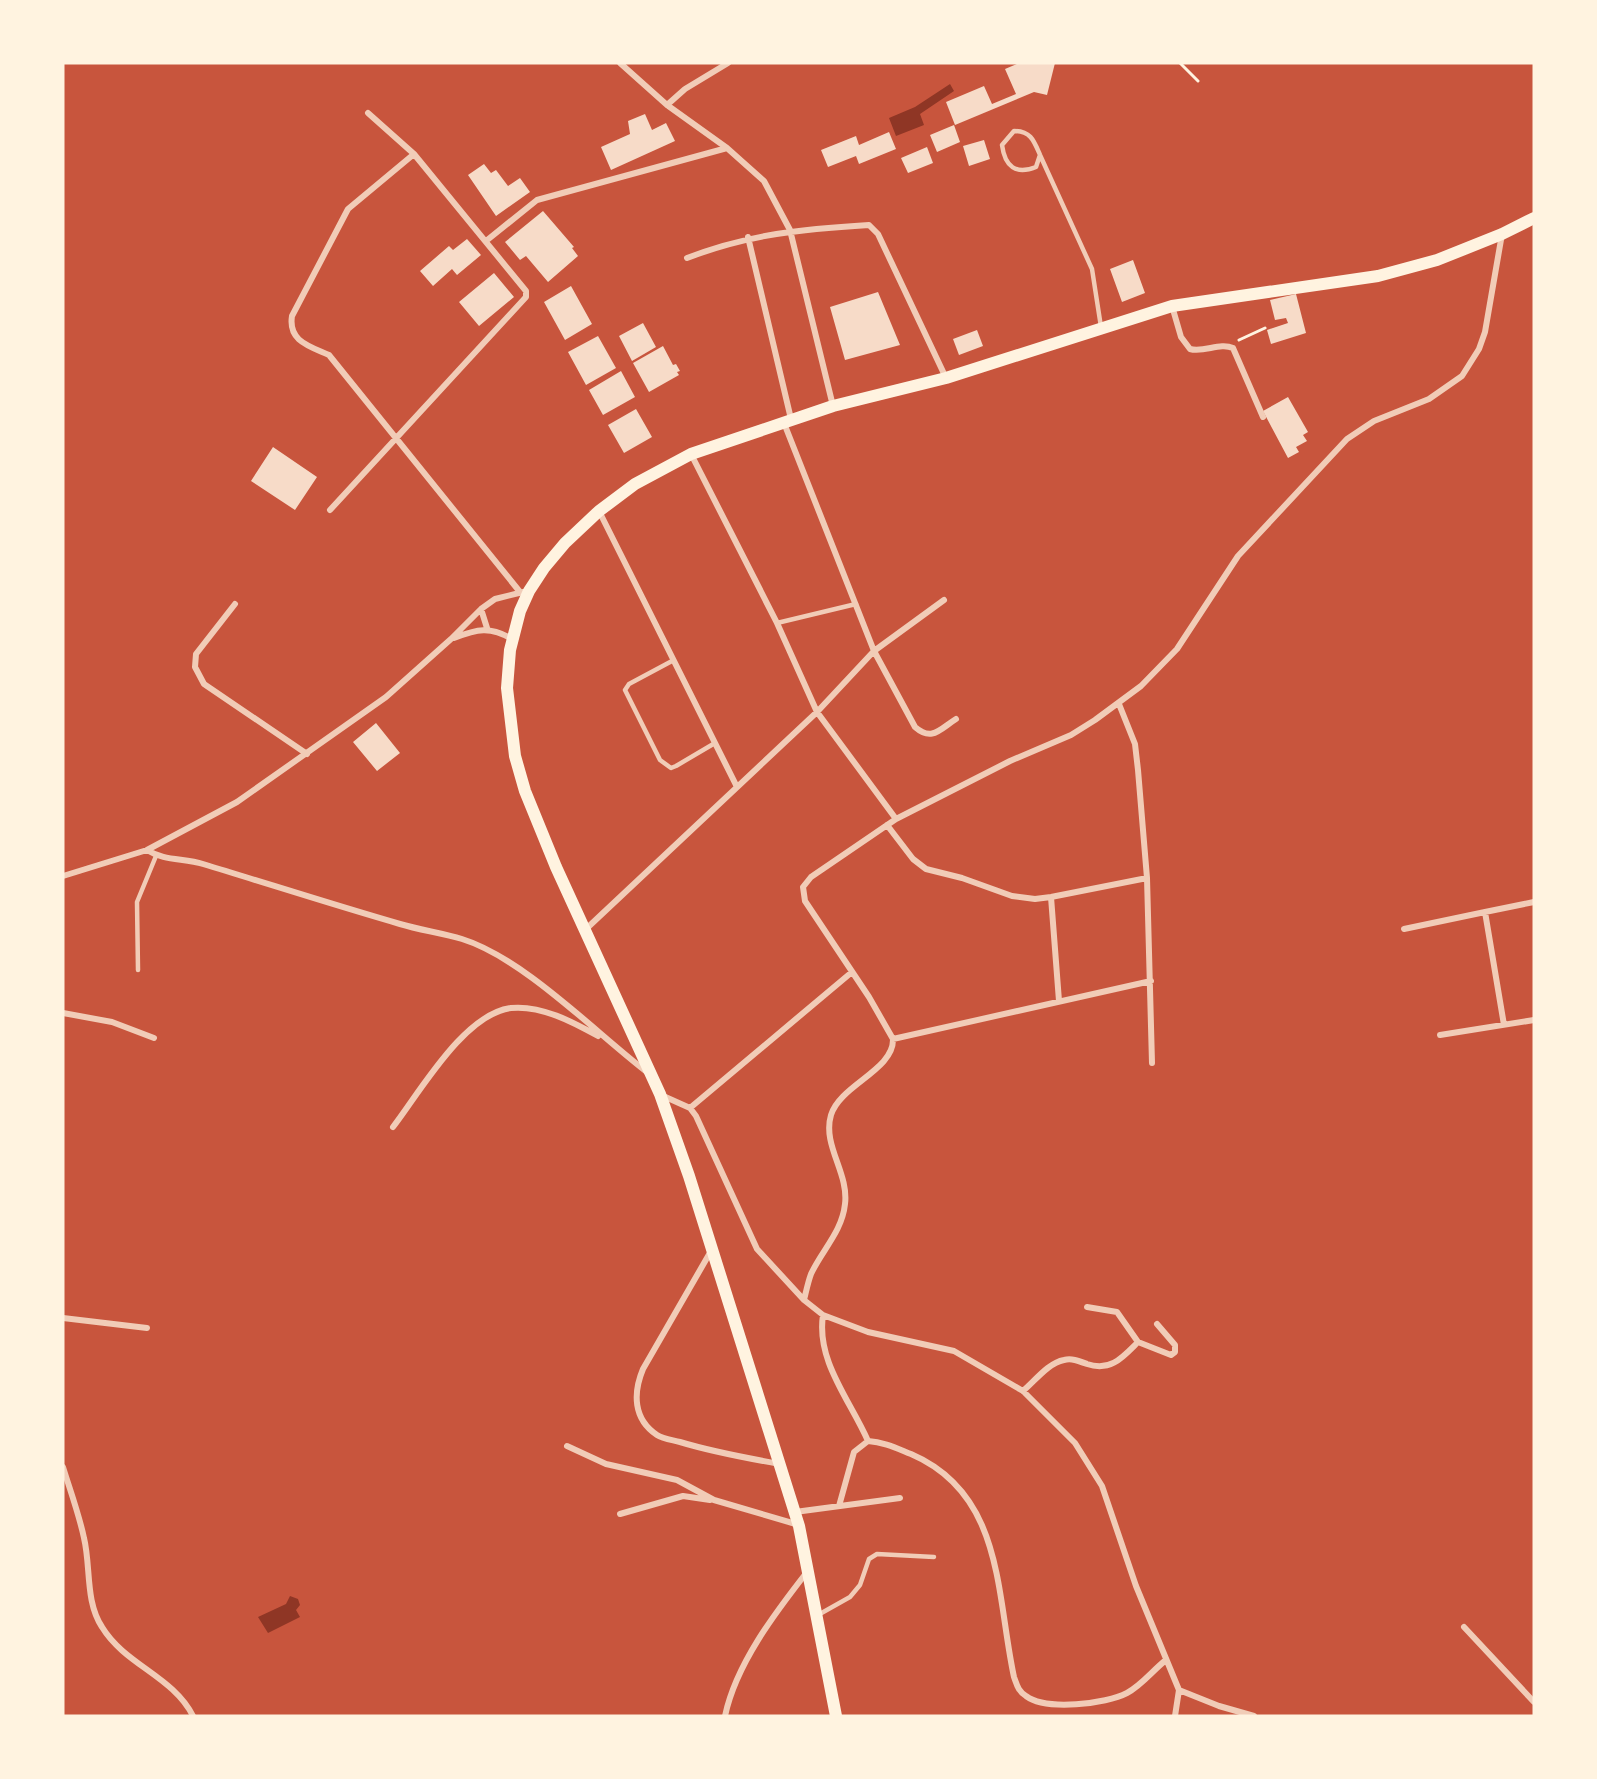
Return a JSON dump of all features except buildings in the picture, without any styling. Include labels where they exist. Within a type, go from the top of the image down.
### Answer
[{"type":"main road","points":[[836,1716],[799,1526],[713,1248],[660,1094],[525,790],[515,756],[507,688],[512,639],[525,592],[565,543],[599,511],[635,484],[691,454],[833,406],[946,378],[1172,306],[1378,276],[1437,260],[1502,234],[1534,218]]},
{"type":"street","points":[[620,63],[667,105],[727,148],[764,181],[790,230],[833,406]]},
{"type":"street","points":[[667,105],[685,89],[728,63]]},
{"type":"street","points":[[330,510],[526,297],[526,291],[414,154],[368,113]]},
{"type":"street","points":[[486,241],[537,200],[727,148]]},
{"type":"street","points":[[63,876],[147,850],[237,802],[386,697],[481,609],[495,599],[525,592],[328,355],[297,340],[290,328],[292,316],[348,209],[414,154]]},
{"type":"street","points":[[687,258],[748,237],[790,230],[868,225],[874,228],[946,378]]},
{"type":"street","points":[[804,1300],[811,1275],[838,1231],[845,1203],[843,1176],[829,1135],[831,1116],[835,1105],[891,1053],[893,1040],[805,901],[803,887],[811,877],[896,819],[1010,761],[1071,735],[1119,704],[1163,665],[1184,639],[1238,556],[1347,439],[1374,421],[1430,399],[1462,376],[1479,349],[1485,332],[1502,234]]},
{"type":"street","points":[[748,237],[788,421],[874,651],[915,727],[924,735],[930,735],[956,719]]},
{"type":"street","points":[[1172,306],[1181,337],[1190,349],[1201,352],[1227,346],[1236,354],[1263,417]]},
{"type":"street","points":[[691,454],[777,623],[818,712],[896,819]]},
{"type":"street","points":[[599,511],[737,787]]},
{"type":"street","points":[[586,929],[818,712],[874,651],[944,600]]},
{"type":"street","points":[[235,604],[196,654],[197,675],[204,684],[307,754]]},
{"type":"street","points":[[481,609],[487,628]]},
{"type":"street","points":[[451,639],[475,629],[487,628],[512,639]]},
{"type":"street","points":[[1119,704],[1135,744],[1147,878],[1152,1063]]},
{"type":"street","points":[[887,825],[913,860],[926,869],[962,878],[1012,896],[1052,897],[1147,878]]},
{"type":"street","points":[[147,850],[156,856],[200,862],[300,896],[424,931],[462,939],[484,948],[549,992],[652,1076]]},
{"type":"street","points":[[1052,897],[1059,1001]]},
{"type":"street","points":[[1404,929],[1534,902]]},
{"type":"street","points":[[1485,912],[1504,1025]]},
{"type":"street","points":[[690,1108],[852,972]]},
{"type":"street","points":[[893,1040],[1151,981]]},
{"type":"street","points":[[393,1127],[464,1034],[489,1016],[510,1008],[530,1009],[568,1020],[609,1042]]},
{"type":"street","points":[[63,1013],[112,1022],[154,1038]]},
{"type":"street","points":[[1440,1035],[1534,1020]]},
{"type":"street","points":[[660,1094],[690,1108],[704,1130],[757,1249],[804,1300],[822,1315],[868,1332],[954,1351],[1023,1391],[1075,1443],[1102,1486],[1136,1586],[1179,1690],[1175,1716]]},
{"type":"street","points":[[713,1248],[643,1369],[636,1387],[636,1402],[643,1421],[658,1436],[707,1451],[781,1464]]},
{"type":"street","points":[[1087,1307],[1117,1312],[1138,1342],[1149,1344],[1166,1356],[1175,1352],[1175,1345],[1157,1324]]},
{"type":"street","points":[[822,1315],[820,1330],[824,1352],[868,1441]]},
{"type":"street","points":[[63,1318],[147,1328]]},
{"type":"street","points":[[1023,1391],[1056,1363],[1072,1359],[1094,1366],[1107,1366],[1118,1362],[1138,1342]]},
{"type":"street","points":[[839,1506],[854,1452],[868,1441],[884,1442],[930,1462],[948,1475],[968,1499],[979,1518],[997,1566],[1014,1677],[1018,1689],[1028,1698],[1058,1703],[1107,1702],[1129,1692],[1166,1660]]},
{"type":"street","points":[[567,1446],[606,1464],[677,1480],[714,1500]]},
{"type":"street","points":[[63,1467],[84,1538],[92,1603],[100,1626],[124,1654],[179,1694],[193,1716]]},
{"type":"street","points":[[620,1514],[683,1496],[714,1500],[799,1526]]},
{"type":"street","points":[[795,1512],[900,1498]]},
{"type":"street","points":[[725,1716],[751,1652],[779,1608],[807,1572]]},
{"type":"street","points":[[1464,1627],[1534,1702]]},
{"type":"street","points":[[1179,1690],[1219,1706],[1254,1716]]},
{"type":"lane","points":[[1040,155],[1036,167],[1024,172],[1012,169],[1004,158],[1002,145],[1014,131],[1024,131],[1032,138],[1040,155],[1092,269],[1101,327]]},
{"type":"lane","points":[[777,623],[856,604]]},
{"type":"lane","points":[[672,661],[629,684],[626,690],[660,760],[671,768],[715,743]]},
{"type":"lane","points":[[138,970],[137,902],[156,856]]},
{"type":"lane","points":[[816,1616],[850,1597],[861,1584],[869,1560],[878,1554],[934,1557]]},
{"type":"path","points":[[1180,63],[1198,81]]},
{"type":"path","points":[[1227,346],[1265,328]]},
{"type":"shaded area","points":[[950,84],[954,91],[920,114],[924,125],[896,136],[889,118],[915,107]]},
{"type":"shaded area","points":[[290,1596],[298,1599],[300,1605],[296,1610],[300,1617],[268,1633],[258,1617],[286,1604]]}]
